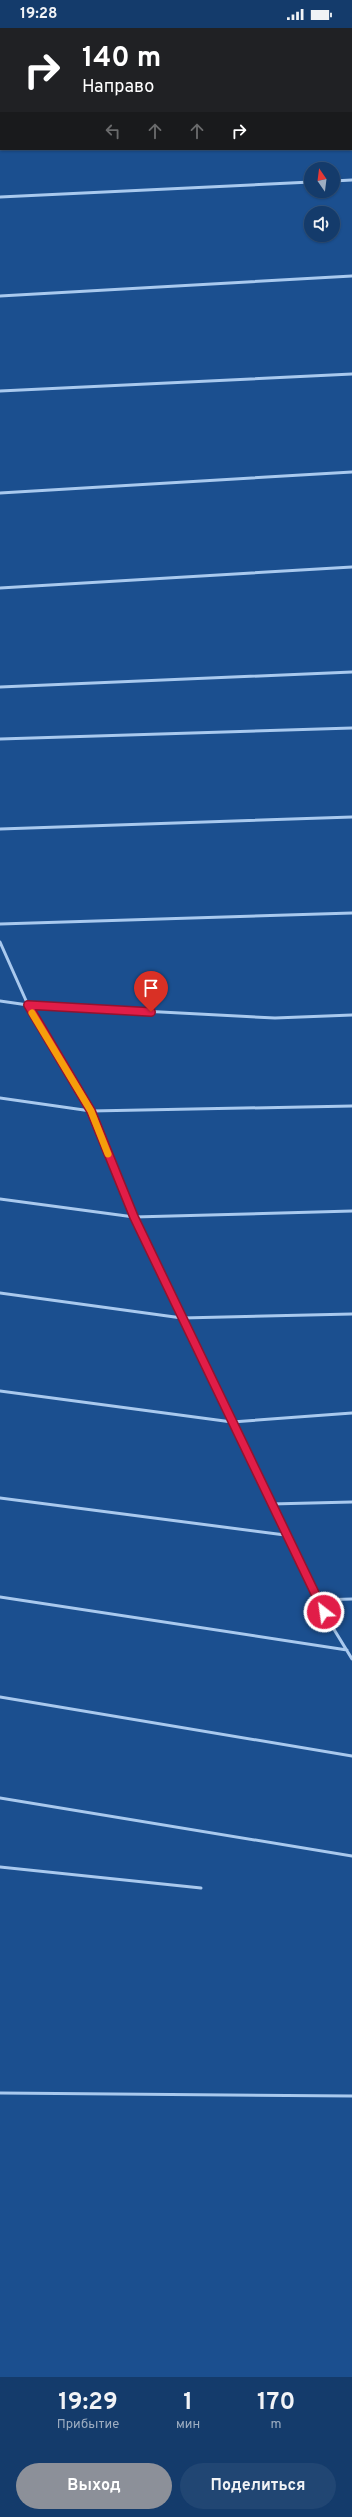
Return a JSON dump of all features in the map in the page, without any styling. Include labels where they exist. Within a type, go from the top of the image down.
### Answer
[{"type":"lane","points":[[340,181],[352,180]]},
{"type":"lane","points":[[0,197],[304,182]]},
{"type":"lane","points":[[0,296],[352,276]]},
{"type":"lane","points":[[0,390],[352,374]]},
{"type":"lane","points":[[0,493],[352,472]]},
{"type":"lane","points":[[0,588],[352,567]]},
{"type":"lane","points":[[0,687],[352,672]]},
{"type":"lane","points":[[0,739],[352,728]]},
{"type":"lane","points":[[0,829],[352,816]]},
{"type":"lane","points":[[0,924],[352,913]]},
{"type":"lane","points":[[0,942],[28,1005],[91,1111],[134,1217],[285,1535],[316,1600],[352,1659]]},
{"type":"lane","points":[[0,1001],[28,1005],[275,1018],[352,1015]]},
{"type":"lane","points":[[0,1098],[91,1111],[352,1106]]},
{"type":"lane","points":[[0,1199],[134,1217],[352,1211]]},
{"type":"lane","points":[[0,1293],[182,1318],[352,1314]]},
{"type":"lane","points":[[0,1391],[232,1422],[352,1413]]},
{"type":"lane","points":[[0,1498],[285,1535]]},
{"type":"lane","points":[[271,1504],[352,1502]]},
{"type":"lane","points":[[0,1597],[346,1650]]},
{"type":"lane","points":[[316,1600],[352,1599]]},
{"type":"lane","points":[[0,1697],[352,1756]]},
{"type":"lane","points":[[0,1798],[352,1856]]},
{"type":"lane","points":[[0,1866],[201,1888]]},
{"type":"lane","points":[[0,2093],[352,2096]]},
{"type":"slow traffic","points":[[32,1013],[91,1111],[108,1154]]},
{"type":"route","points":[[151,1012],[28,1005],[91,1111],[134,1217],[316,1600],[324,1612]]}]
